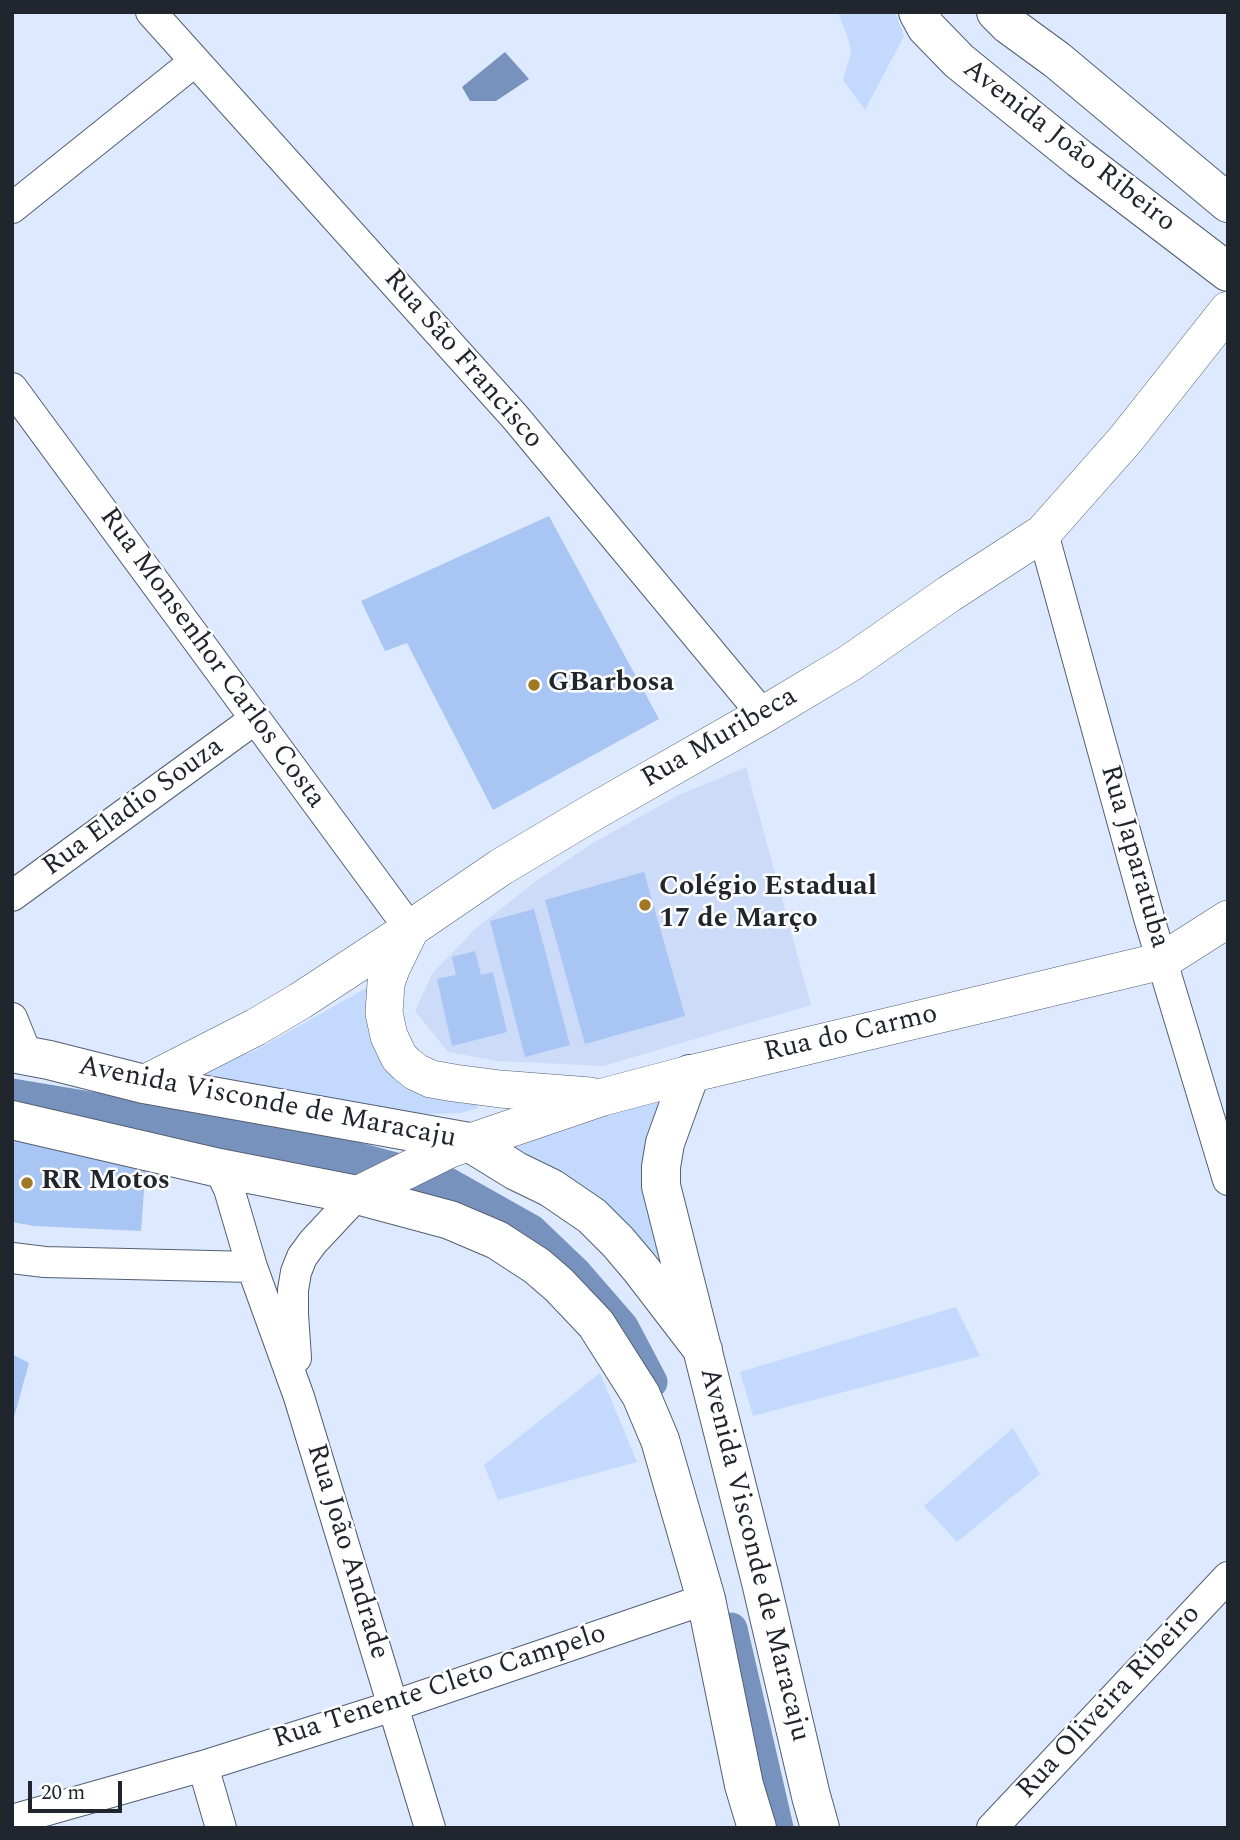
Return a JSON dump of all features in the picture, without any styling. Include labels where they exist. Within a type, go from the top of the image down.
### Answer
[{"type":"main road","name":"Avenida João Ribeiro","points":[[918,12],[926,27],[959,61],[1080,159],[1228,272]]},
{"type":"main road","name":"Avenida João Ribeiro","points":[[996,12],[1228,203]]},
{"type":"main road","name":"Avenida Visconde de Maracaju","points":[[20,1054],[144,1084],[460,1145],[551,1188],[592,1216],[640,1268],[703,1350],[820,1828]]},
{"type":"main road","points":[[690,1074],[665,1143],[660,1167],[661,1186],[673,1238],[703,1350]]},
{"type":"main road","name":"Avenida Visconde de Maracaju","points":[[12,1120],[219,1168],[371,1188],[497,1240],[559,1285],[596,1324],[641,1395],[660,1440],[706,1599],[744,1784],[757,1828]]},
{"type":"street","name":"Rua São Francisco","points":[[151,12],[515,417],[763,715]]},
{"type":"street","points":[[12,208],[194,62]]},
{"type":"street","name":"Rua Muribeca","points":[[144,1084],[267,1021],[411,929],[501,867],[850,663],[1043,533],[1126,439],[1228,310]]},
{"type":"street","name":"Rua Monsenhor Carlos Costa","points":[[12,387],[411,929]]},
{"type":"street","name":"Rua Japaratuba","points":[[1043,533],[1149,918],[1228,1180]]},
{"type":"street","name":"Rua Eladio Souza","points":[[12,896],[255,719]]},
{"type":"street","name":"Rua do Carmo","points":[[371,1188],[460,1145],[603,1097],[1162,961],[1228,919]]},
{"type":"street","points":[[411,929],[386,984],[384,1013],[388,1036],[406,1064],[431,1079],[453,1083],[603,1097]]},
{"type":"street","points":[[12,1018],[20,1054]]},
{"type":"street","name":"Rua João Andrade","points":[[219,1168],[229,1189],[252,1267],[299,1397],[430,1828]]},
{"type":"street","name":"Rua João Andrade","points":[[299,1397],[293,1314],[296,1272],[302,1257],[313,1242],[371,1188]]},
{"type":"street","points":[[12,1258],[45,1262],[252,1267]]},
{"type":"street","points":[[12,1272],[45,1262]]},
{"type":"street","name":"Rua Oliveira Ribeiro","points":[[992,1828],[1228,1577]]},
{"type":"street","name":"Rua Tenente Cleto Campelo","points":[[12,1820],[203,1766],[393,1706],[706,1599]]},
{"type":"street","points":[[203,1766],[221,1828]]},
{"type":"shaded area","points":[[838,12],[895,12],[904,36],[865,110],[843,80],[851,53]]},
{"type":"shaded area","points":[[505,52],[529,79],[496,101],[470,101],[462,87]]},
{"type":"shaded area","name":"Colégio Estadual 17 de Março","points":[[746,767],[811,1005],[603,1066],[498,1061],[448,1052],[415,1011],[432,974],[474,930],[536,881],[593,843],[679,795]]},
{"type":"shaded area","points":[[377,982],[374,1015],[475,1098],[478,1108],[461,1113],[419,1114],[349,1104],[181,1070],[253,1052]]},
{"type":"shaded area","points":[[667,1099],[646,1140],[643,1163],[645,1204],[659,1257],[615,1218],[502,1146],[644,1104]]},
{"type":"shaded area","points":[[956,1307],[980,1356],[753,1416],[740,1372]]},
{"type":"shaded area","points":[[600,1373],[637,1462],[498,1500],[484,1465]]},
{"type":"shaded area","points":[[1013,1428],[1040,1474],[957,1542],[924,1506]]},
{"type":"building","name":"GBarbosa","points":[[549,516],[659,719],[493,810],[407,643],[385,651],[361,601]]},
{"type":"building","points":[[644,872],[685,1016],[585,1044],[545,900]]},
{"type":"building","points":[[534,909],[570,1045],[525,1057],[490,921]]},
{"type":"building","points":[[475,951],[481,975],[493,972],[507,1032],[452,1046],[437,979],[456,975],[452,957]]},
{"type":"building","points":[[12,1138],[146,1163],[141,1231],[34,1226],[12,1222]]},
{"type":"building","points":[[12,1354],[29,1363],[13,1421],[12,1421]]},
{"type":"waterway","points":[[12,1095],[350,1157],[444,1182],[531,1231],[576,1274],[622,1327],[651,1382]]},
{"type":"waterway","points":[[731,1629],[777,1828]]},
{"type":"place","name":"GBarbosa","points":[[534,685]]},
{"type":"place","name":"Colégio Estadual 17 de Março","points":[[645,905]]},
{"type":"place","name":"RR Motos","points":[[27,1183]]}]
